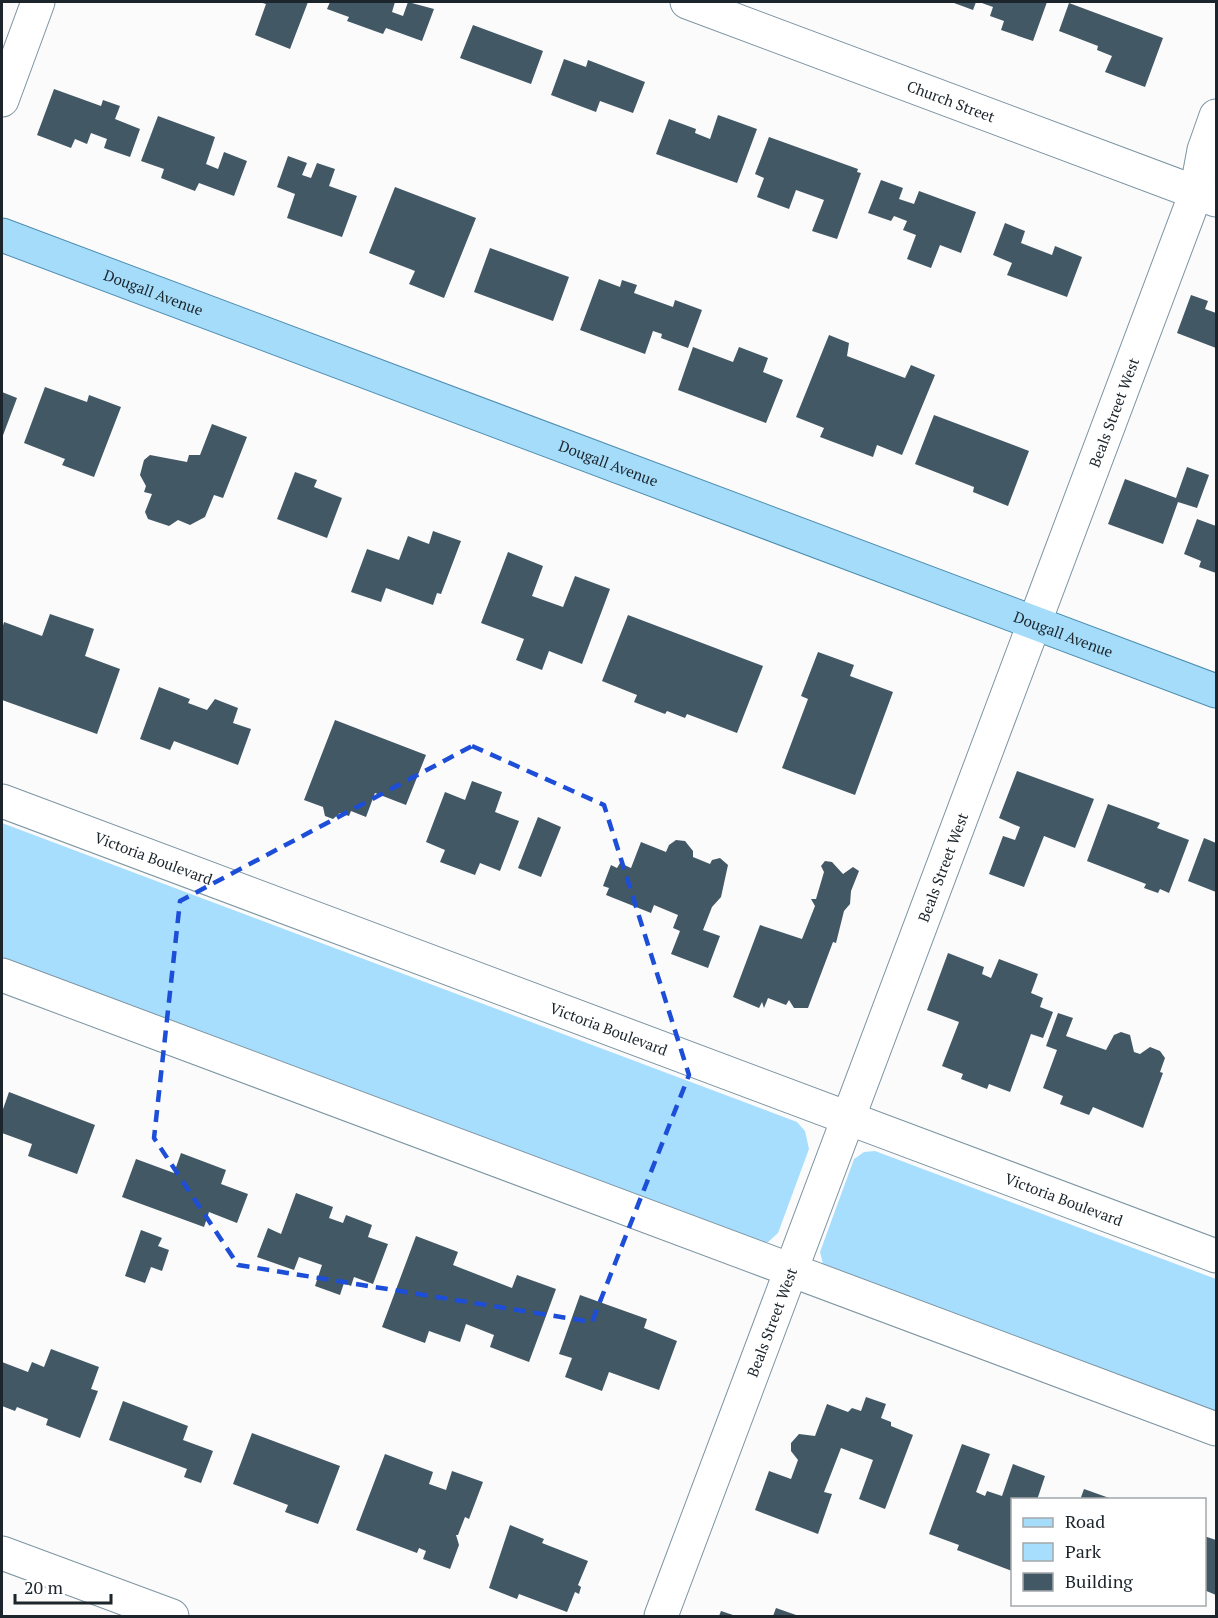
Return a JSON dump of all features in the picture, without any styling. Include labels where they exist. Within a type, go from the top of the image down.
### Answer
[{"type":"main road","name":"Dougall Avenue","points":[[2,235],[1216,691]]},
{"type":"street","points":[[2,100],[38,2]]},
{"type":"street","name":"Church Street","points":[[687,2],[1206,197]]},
{"type":"street","name":"Beals Street West","points":[[661,1617],[1035,623],[1206,197],[1204,150],[1216,116]]},
{"type":"street","name":"Victoria Boulevard","points":[[2,801],[1216,1257]]},
{"type":"street","points":[[2,975],[1216,1429]]},
{"type":"street","points":[[2,1553],[172,1617]]},
{"type":"highlighted area","points":[[472,746],[604,805],[689,1075],[592,1322],[238,1265],[154,1138],[180,901]]},
{"type":"green space","points":[[2,823],[797,1122],[805,1131],[809,1149],[778,1233],[768,1242],[755,1242],[2,958]]},
{"type":"green space","points":[[875,1151],[1216,1279],[1216,1417],[831,1271],[823,1264],[820,1252],[854,1159],[864,1152]]},
{"type":"building","points":[[259,2],[308,2],[290,49],[255,35],[266,4]]},
{"type":"building","points":[[330,2],[395,2],[392,12],[403,16],[408,2],[434,9],[422,41],[386,28],[383,34],[347,21],[349,17],[327,9]]},
{"type":"building","points":[[955,2],[976,2],[973,10]]},
{"type":"building","points":[[979,2],[1047,2],[1033,41],[1001,30],[1004,21],[990,16],[993,7]]},
{"type":"building","points":[[1069,3],[1163,38],[1145,87],[1105,72],[1112,56],[1097,50],[1098,46],[1059,31]]},
{"type":"building","points":[[473,25],[543,51],[531,84],[460,58]]},
{"type":"building","points":[[564,59],[586,67],[588,60],[645,82],[633,113],[600,101],[596,112],[551,95]]},
{"type":"building","points":[[54,89],[101,106],[103,100],[120,106],[115,119],[140,129],[130,157],[104,148],[107,139],[91,133],[87,144],[75,139],[71,148],[37,135]]},
{"type":"building","points":[[718,115],[757,129],[737,183],[656,154],[669,119],[696,129],[695,133],[710,139]]},
{"type":"building","points":[[158,116],[215,137],[206,164],[218,169],[224,152],[247,161],[234,196],[199,183],[195,191],[161,178],[164,169],[141,161]]},
{"type":"building","points":[[769,137],[858,169],[857,172],[861,173],[837,239],[812,231],[824,200],[796,190],[789,209],[757,197],[764,178],[755,174]]},
{"type":"building","points":[[288,156],[307,163],[302,175],[311,178],[317,163],[335,169],[329,186],[357,196],[342,237],[287,218],[295,194],[277,187]]},
{"type":"building","points":[[881,180],[903,188],[899,199],[914,204],[919,191],[976,212],[961,253],[940,245],[931,268],[907,259],[916,235],[903,230],[907,221],[894,216],[891,221],[868,213]]},
{"type":"building","points":[[395,187],[476,218],[444,298],[409,284],[415,271],[369,253]]},
{"type":"building","points":[[1005,223],[1025,231],[1021,243],[1052,255],[1055,246],[1082,257],[1067,297],[1007,275],[1012,263],[993,255]]},
{"type":"building","points":[[490,248],[569,277],[553,321],[474,292]]},
{"type":"building","points":[[599,279],[620,287],[622,280],[637,285],[634,293],[673,307],[675,300],[702,310],[688,348],[661,338],[662,334],[653,331],[645,354],[580,330]]},
{"type":"building","points":[[1191,295],[1208,301],[1205,309],[1216,313],[1216,348],[1177,333]]},
{"type":"building","points":[[829,335],[849,343],[847,356],[905,378],[911,365],[935,375],[902,455],[877,445],[873,457],[820,437],[824,428],[796,417]]},
{"type":"building","points":[[693,347],[733,362],[739,347],[768,358],[763,372],[783,380],[766,423],[678,390]]},
{"type":"building","points":[[45,387],[87,402],[89,395],[121,407],[94,477],[62,465],[65,459],[24,443]]},
{"type":"building","points":[[2,392],[17,398],[2,438]]},
{"type":"building","points":[[934,415],[1029,451],[1008,506],[973,492],[974,487],[915,464]]},
{"type":"building","points":[[212,424],[247,437],[223,498],[214,495],[205,517],[190,525],[178,520],[169,526],[148,519],[145,512],[152,494],[144,492],[146,486],[140,475],[144,460],[150,455],[187,462],[189,455],[200,455]]},
{"type":"building","points":[[1187,467],[1209,475],[1197,508],[1178,502],[1163,544],[1108,524],[1125,479],[1176,498]]},
{"type":"building","points":[[295,472],[317,480],[314,487],[342,498],[327,538],[277,519]]},
{"type":"building","points":[[1197,519],[1216,526],[1216,573],[1199,567],[1201,561],[1184,554]]},
{"type":"building","points":[[433,531],[461,541],[441,594],[437,593],[433,605],[386,588],[381,602],[351,592],[367,549],[399,560],[408,536],[429,544]]},
{"type":"building","points":[[508,552],[543,566],[532,596],[563,607],[575,576],[610,589],[582,664],[549,651],[542,670],[516,660],[524,639],[481,623]]},
{"type":"building","points":[[50,614],[94,629],[85,656],[120,669],[97,734],[2,700],[2,629],[4,622],[42,636]]},
{"type":"building","points":[[628,615],[763,666],[737,733],[687,714],[685,718],[667,711],[665,714],[634,702],[637,695],[602,681]]},
{"type":"building","points":[[818,652],[854,665],[850,676],[893,692],[855,795],[782,768],[808,699],[801,696]]},
{"type":"building","points":[[159,687],[190,699],[188,703],[207,710],[215,699],[238,708],[233,723],[251,729],[238,765],[174,741],[170,750],[140,739]]},
{"type":"building","points":[[335,720],[426,755],[406,805],[375,793],[366,817],[351,811],[349,816],[340,813],[333,819],[325,816],[323,807],[304,800]]},
{"type":"building","points":[[1017,771],[1094,799],[1075,848],[1044,836],[1024,887],[989,874],[1003,836],[1015,840],[1020,827],[999,818]]},
{"type":"building","points":[[472,781],[502,792],[495,812],[519,821],[500,871],[480,863],[475,875],[440,862],[445,850],[426,842],[445,792],[465,800]]},
{"type":"building","points":[[1108,804],[1160,823],[1157,828],[1189,840],[1169,893],[1160,889],[1158,893],[1144,888],[1146,884],[1087,861]]},
{"type":"building","points":[[538,817],[561,827],[541,877],[518,868]]},
{"type":"building","points":[[1204,838],[1216,843],[1216,892],[1188,881]]},
{"type":"building","points":[[676,840],[685,841],[693,851],[693,857],[710,864],[712,860],[720,858],[728,865],[721,897],[712,907],[703,930],[720,936],[708,968],[671,954],[680,931],[673,928],[678,915],[654,905],[651,913],[606,895],[609,888],[603,886],[611,865],[617,868],[620,863],[631,868],[641,842],[666,852],[669,845]]},
{"type":"building","points":[[825,861],[832,862],[843,874],[853,867],[859,871],[851,891],[850,904],[844,911],[836,943],[833,942],[808,1008],[794,1008],[789,1000],[786,1005],[768,998],[764,1008],[762,1002],[759,1008],[733,997],[760,925],[802,939],[815,906],[811,899],[816,899],[824,872],[821,866]]},
{"type":"building","points":[[948,953],[984,967],[982,974],[991,978],[999,959],[1038,974],[1031,993],[1043,998],[1040,1007],[1053,1012],[1043,1038],[1031,1034],[1010,1092],[989,1084],[987,1089],[961,1079],[963,1074],[942,1066],[959,1022],[927,1010]]},
{"type":"building","points":[[1058,1013],[1073,1018],[1066,1036],[1106,1050],[1114,1035],[1121,1032],[1130,1035],[1134,1052],[1140,1054],[1150,1047],[1160,1051],[1165,1058],[1160,1072],[1163,1073],[1143,1128],[1093,1107],[1089,1115],[1060,1104],[1063,1096],[1043,1088],[1057,1050],[1046,1046]]},
{"type":"building","points":[[9,1092],[95,1125],[77,1174],[28,1156],[32,1144],[2,1133],[2,1112]]},
{"type":"building","points":[[181,1153],[226,1170],[221,1184],[248,1194],[237,1223],[209,1212],[204,1227],[122,1197],[136,1159],[174,1173]]},
{"type":"building","points":[[296,1193],[333,1207],[329,1218],[343,1223],[346,1215],[372,1225],[368,1237],[388,1244],[373,1284],[354,1277],[351,1286],[344,1283],[340,1295],[315,1286],[322,1265],[299,1257],[294,1270],[257,1257],[268,1228],[281,1234]]},
{"type":"building","points":[[141,1230],[162,1238],[158,1246],[169,1250],[162,1271],[151,1267],[145,1283],[125,1276]]},
{"type":"building","points":[[416,1236],[458,1252],[453,1265],[512,1288],[517,1275],[556,1289],[529,1362],[490,1347],[494,1335],[466,1324],[460,1342],[429,1331],[425,1343],[382,1327]]},
{"type":"building","points":[[580,1295],[647,1319],[644,1328],[677,1341],[659,1390],[609,1372],[602,1391],[565,1377],[572,1358],[559,1354]]},
{"type":"building","points":[[51,1349],[99,1367],[91,1389],[98,1391],[80,1438],[46,1425],[48,1419],[17,1407],[15,1411],[2,1406],[2,1362],[28,1372],[32,1362],[44,1367]]},
{"type":"building","points":[[866,1397],[886,1404],[881,1418],[891,1422],[891,1426],[913,1435],[885,1509],[859,1499],[873,1460],[841,1448],[824,1492],[832,1494],[818,1534],[755,1510],[769,1471],[791,1479],[798,1460],[791,1451],[791,1443],[799,1434],[815,1436],[827,1404],[848,1412],[852,1408],[861,1411]]},
{"type":"building","points":[[123,1401],[188,1426],[183,1440],[213,1451],[201,1483],[184,1477],[187,1469],[109,1440]]},
{"type":"building","points":[[252,1433],[340,1466],[318,1524],[285,1512],[288,1505],[233,1484]]},
{"type":"building","points":[[962,1444],[990,1454],[976,1492],[985,1496],[987,1491],[1002,1496],[1013,1464],[1045,1476],[1038,1498],[1011,1498],[1011,1571],[957,1550],[959,1545],[929,1534]]},
{"type":"building","points":[[385,1454],[433,1472],[429,1484],[446,1490],[452,1471],[483,1482],[469,1519],[465,1517],[456,1535],[459,1545],[450,1569],[423,1559],[426,1551],[419,1548],[417,1553],[356,1530]]},
{"type":"building","points":[[1084,1489],[1109,1498],[1081,1498]]},
{"type":"building","points":[[510,1525],[544,1539],[542,1543],[588,1561],[578,1585],[581,1587],[579,1594],[575,1592],[567,1612],[519,1594],[517,1599],[489,1588]]},
{"type":"building","points":[[1206,1537],[1216,1540],[1216,1595],[1206,1591]]},
{"type":"building","points":[[776,1608],[799,1616],[773,1616]]},
{"type":"building","points":[[721,1611],[736,1616],[719,1616]]}]
